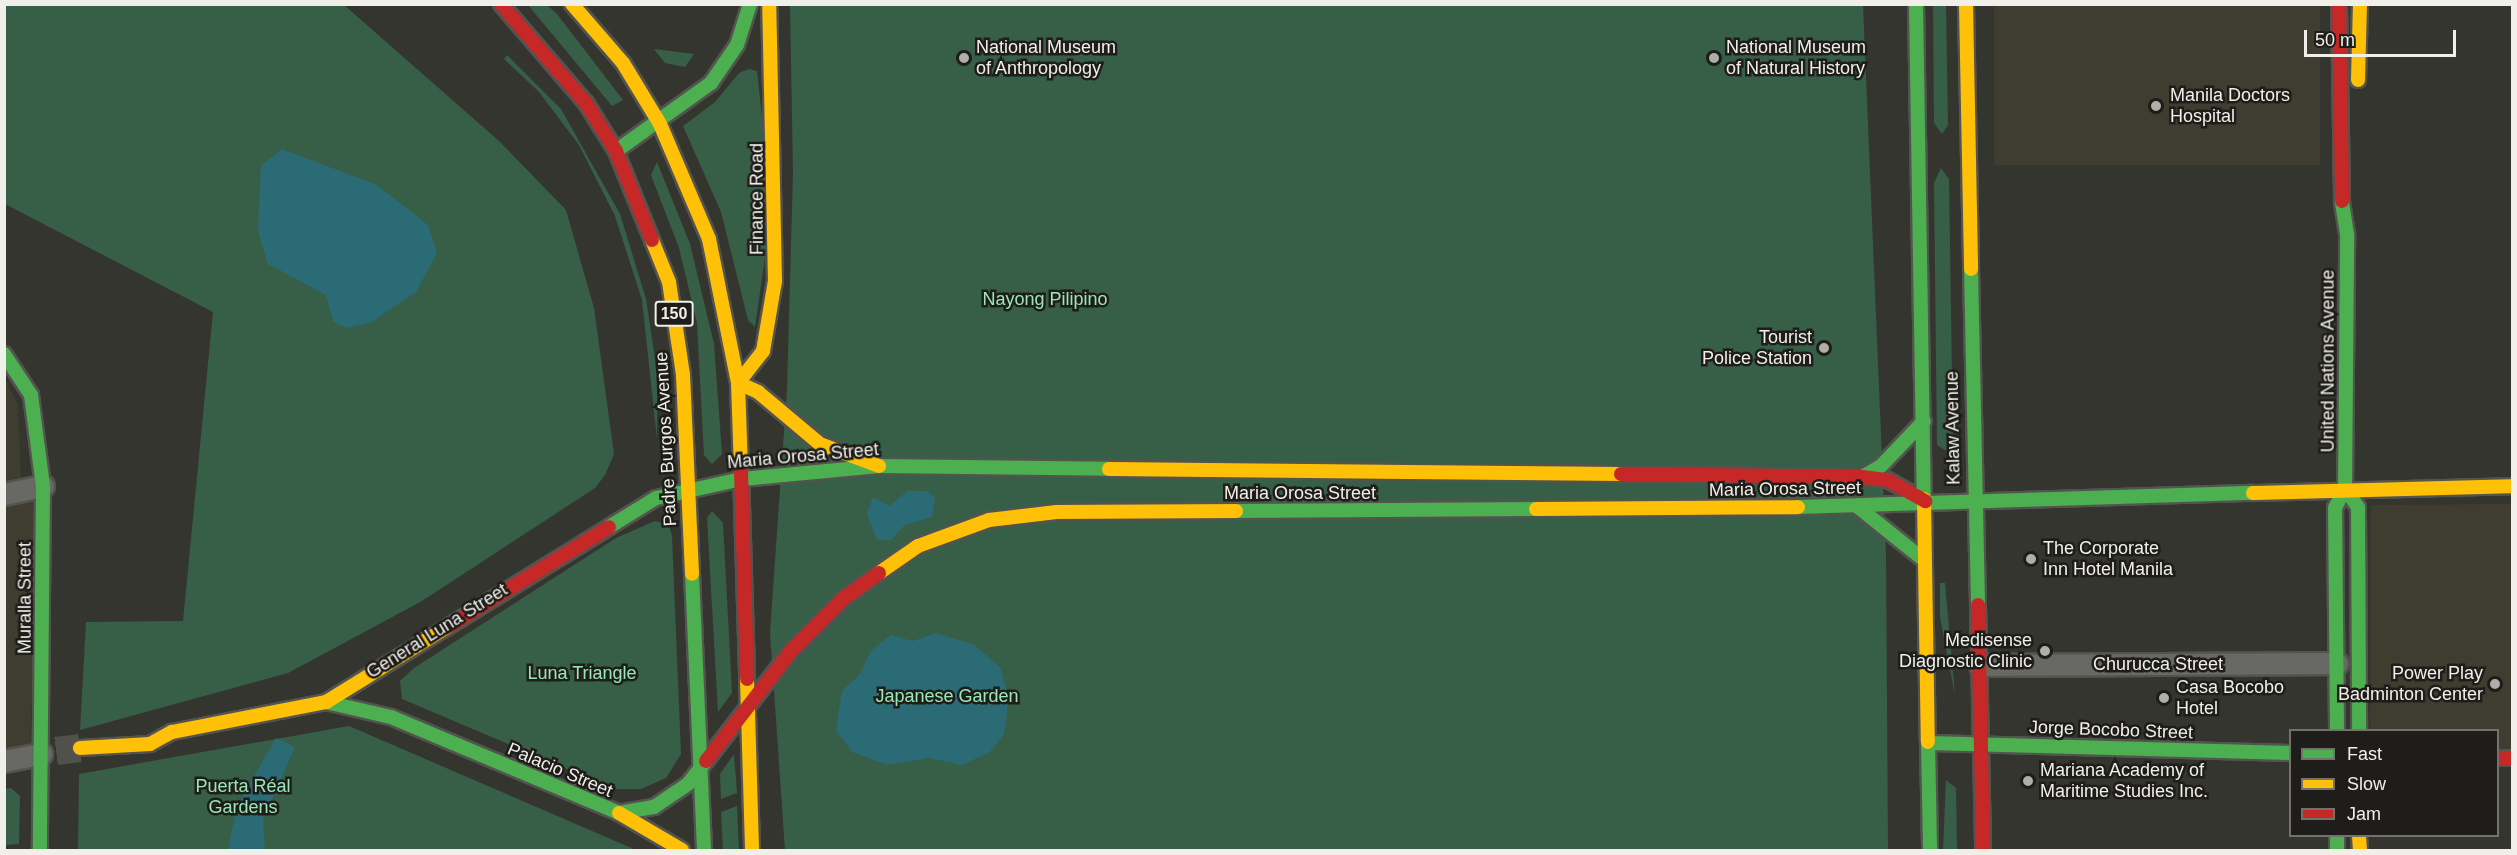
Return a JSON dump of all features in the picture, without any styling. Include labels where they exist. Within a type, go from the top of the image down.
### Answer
[{"type":"street","name":"Padre Burgos Avenue","points":[[501,4],[586,103],[616,151],[669,282],[683,375],[704,850]]},
{"type":"street","points":[[572,4],[623,63],[660,124],[709,239],[726,304],[738,383],[752,850]]},
{"type":"street","points":[[616,151],[660,124],[697,96],[726,63],[750,4]]},
{"type":"street","name":"Finance Road","points":[[738,383],[758,359],[769,333],[775,281],[774,71],[769,4]]},
{"type":"street","name":"Kalaw Avenue","points":[[1916,4],[1930,850]]},
{"type":"street","name":"Kalaw Avenue","points":[[1966,4],[1972,502],[1980,665],[1983,850]]},
{"type":"street","name":"United Nations Avenue","points":[[2337,729],[2335,508],[2345,488],[2347,234],[2340,164],[2339,4]]},
{"type":"street","points":[[2358,94],[2360,4]]},
{"type":"street","points":[[726,63],[758,57],[774,71]]},
{"type":"street","name":"United Nations Avenue","points":[[2347,234],[2356,162],[2357,128]]},
{"type":"street","points":[[2340,164],[2356,162]]},
{"type":"street","name":"Muralla Street","points":[[4,354],[31,395],[43,486],[49,753],[40,850]]},
{"type":"street","points":[[738,383],[758,392],[820,444],[879,466]]},
{"type":"street","points":[[1862,477],[1881,466],[1924,421]]},
{"type":"street","name":"Maria Orosa Street","points":[[687,487],[741,478],[879,466],[1862,477],[1888,480],[1925,501]]},
{"type":"street","points":[[4,494],[43,486]]},
{"type":"street","name":"Maria Orosa Street","points":[[747,709],[791,651],[844,598],[918,546],[989,520],[1057,512],[1858,507],[1925,501],[1972,502],[2345,488],[2512,486]]},
{"type":"street","name":"General Luna Street","points":[[80,748],[113,743],[147,728],[172,732],[326,702],[382,664],[656,498],[687,487]]},
{"type":"street","name":"United Nations Avenue","points":[[2345,488],[2358,507],[2359,729]]},
{"type":"street","points":[[1858,507],[1924,560]]},
{"type":"street","points":[[2336,571],[2359,570]]},
{"type":"street","name":"Churucca Street","points":[[1980,665],[2337,663]]},
{"type":"street","points":[[382,664],[376,693],[392,717]]},
{"type":"street","name":"Palacio Street","points":[[326,702],[392,717],[619,813],[666,802],[700,769],[747,709]]},
{"type":"street","name":"Jorge Bocobo Street","points":[[1930,743],[2289,753]]},
{"type":"street","points":[[4,761],[49,753]]},
{"type":"street","points":[[619,813],[682,850]]},
{"type":"shaded area","name":"Manila Doctors Hospital","points":[[1994,5],[2320,5],[2320,165],[1994,165]]},
{"type":"shaded area","points":[[4,376],[18,405],[21,480],[5,483]]},
{"type":"shaded area","points":[[40,495],[30,746],[4,751],[4,503]]},
{"type":"shaded area","points":[[2512,504],[2512,749],[2499,749],[2499,729],[2370,729],[2371,505]]},
{"type":"green space","points":[[4,5],[344,5],[499,141],[566,210],[594,308],[614,454],[605,475],[595,488],[422,601],[288,673],[80,730],[86,622],[183,621],[213,312],[5,204]]},
{"type":"green space","points":[[528,5],[547,5],[557,14],[623,100],[612,106]]},
{"type":"green space","points":[[790,5],[1863,5],[1886,555],[1888,850],[785,850],[770,633],[787,389],[793,173]]},
{"type":"green space","points":[[1933,5],[1946,5],[1948,125],[1942,134],[1934,123]]},
{"type":"green space","points":[[654,49],[694,54],[685,67],[665,63]]},
{"type":"green space","points":[[507,55],[561,109],[620,214],[646,299],[657,372],[657,439],[642,300],[615,216],[579,145],[539,92],[504,59]]},
{"type":"green space","points":[[749,69],[757,71],[772,208],[755,327],[748,320],[721,212],[683,126],[715,102],[739,73]]},
{"type":"green space","points":[[657,162],[690,244],[714,344],[722,454],[712,464],[704,455],[697,323],[679,248],[651,175]]},
{"type":"green space","points":[[1941,168],[1949,179],[1953,444],[1948,452],[1937,445],[1934,183]]},
{"type":"green space","points":[[712,511],[723,523],[732,693],[718,712],[707,518]]},
{"type":"green space","name":"Luna Triangle","points":[[655,521],[669,525],[672,536],[681,754],[666,778],[641,789],[614,789],[402,699],[400,681],[414,668],[616,538]]},
{"type":"green space","points":[[1940,583],[1945,583],[1955,695],[1940,617]]},
{"type":"green space","name":"Puerta Réal Gardens","points":[[349,726],[636,850],[78,850],[79,774]]},
{"type":"green space","points":[[734,754],[737,793],[721,799],[720,774]]},
{"type":"green space","points":[[1946,780],[1956,788],[1957,850],[1943,850]]},
{"type":"green space","points":[[11,788],[20,796],[19,844],[5,845],[5,789]]},
{"type":"green space","points":[[737,806],[739,850],[723,850],[721,812]]},
{"type":"water","points":[[282,149],[377,185],[428,225],[437,253],[416,292],[370,323],[346,328],[333,321],[326,295],[268,264],[258,231],[261,166]]},
{"type":"water","points":[[907,491],[927,491],[935,498],[932,517],[905,525],[891,540],[877,540],[867,514],[873,497],[890,506]]},
{"type":"water","points":[[936,633],[974,645],[1000,667],[1009,697],[1004,734],[990,752],[962,765],[929,758],[888,765],[852,752],[836,730],[842,691],[859,675],[871,651],[891,635],[913,641]]},
{"type":"water","points":[[276,738],[295,747],[263,820],[265,850],[228,850],[237,806]]},
{"type":"tunnel","points":[[56,751],[80,748]]},
{"type":"traffic: fast","points":[[616,151],[711,83],[737,45],[750,4]]},
{"type":"traffic: fast","points":[[1916,4],[1924,499]]},
{"type":"traffic: fast","points":[[2337,729],[2335,508],[2345,488],[2347,234],[2342,201]]},
{"type":"traffic: fast","points":[[1971,269],[1978,605]]},
{"type":"traffic: fast","points":[[4,354],[31,395],[43,486],[40,850]]},
{"type":"traffic: fast","points":[[1862,477],[1881,466],[1924,421]]},
{"type":"traffic: fast","points":[[609,527],[656,498],[742,479],[879,466],[1109,469]]},
{"type":"traffic: fast","points":[[2345,488],[2358,507],[2359,729]]},
{"type":"traffic: fast","points":[[1798,507],[2253,493]]},
{"type":"traffic: fast","points":[[1858,507],[1924,560]]},
{"type":"traffic: fast","points":[[1236,511],[1536,509]]},
{"type":"traffic: fast","points":[[692,574],[704,850]]},
{"type":"traffic: fast","points":[[326,702],[391,717],[619,813],[654,807],[688,784],[706,761]]},
{"type":"traffic: fast","points":[[1928,742],[1930,850]]},
{"type":"traffic: fast","points":[[1930,743],[2289,753]]},
{"type":"traffic: fast","points":[[2337,837],[2337,850]]},
{"type":"traffic: slow","points":[[572,4],[623,63],[660,124],[709,239],[738,383],[741,471]]},
{"type":"traffic: slow","points":[[738,383],[763,351],[775,281],[769,4]]},
{"type":"traffic: slow","points":[[1966,4],[1971,269]]},
{"type":"traffic: slow","points":[[2358,80],[2360,4]]},
{"type":"traffic: slow","points":[[652,240],[669,282],[683,375],[692,574]]},
{"type":"traffic: slow","points":[[738,383],[758,392],[820,444],[879,466]]},
{"type":"traffic: slow","points":[[1109,469],[1621,474]]},
{"type":"traffic: slow","points":[[2253,493],[2512,486]]},
{"type":"traffic: slow","points":[[1924,499],[1928,742]]},
{"type":"traffic: slow","points":[[1536,509],[1798,507]]},
{"type":"traffic: slow","points":[[879,573],[918,546],[989,520],[1057,512],[1236,511]]},
{"type":"traffic: slow","points":[[80,748],[150,744],[172,732],[326,702],[449,626]]},
{"type":"traffic: slow","points":[[747,679],[752,850]]},
{"type":"traffic: slow","points":[[619,813],[682,850]]},
{"type":"traffic: slow","points":[[2359,837],[2360,850]]},
{"type":"traffic: jam","points":[[501,4],[586,103],[616,151],[652,240]]},
{"type":"traffic: jam","points":[[2339,4],[2342,201]]},
{"type":"traffic: jam","points":[[741,471],[747,679]]},
{"type":"traffic: jam","points":[[1621,474],[1862,477],[1888,480],[1925,501]]},
{"type":"traffic: jam","points":[[449,626],[609,527]]},
{"type":"traffic: jam","points":[[706,761],[791,651],[844,598],[879,573]]},
{"type":"traffic: jam","points":[[1978,605],[1983,850]]},
{"type":"traffic: jam","points":[[2499,758],[2512,758]]},
{"type":"place","name":"National Museum of Anthropology","points":[[964,58]]},
{"type":"place","name":"National Museum of Natural History","points":[[1714,58]]},
{"type":"place","name":"Manila Doctors Hospital","points":[[2156,106]]},
{"type":"place","name":"Tourist Police Station","points":[[1824,348]]},
{"type":"place","name":"The Corporate Inn Hotel Manila","points":[[2031,559]]},
{"type":"place","name":"Medisense Diagnostic Clinic","points":[[2045,651]]},
{"type":"place","name":"Power Play Badminton Center","points":[[2495,684]]},
{"type":"place","name":"Casa Bocobo Hotel","points":[[2164,698]]},
{"type":"place","name":"Mariana Academy of Maritime Studies Inc.","points":[[2028,781]]},
{"type":"park label","name":"Nayong Pilipino","points":[[1045,299]]},
{"type":"park label","name":"Japanese Garden","points":[[947,696]]}]
